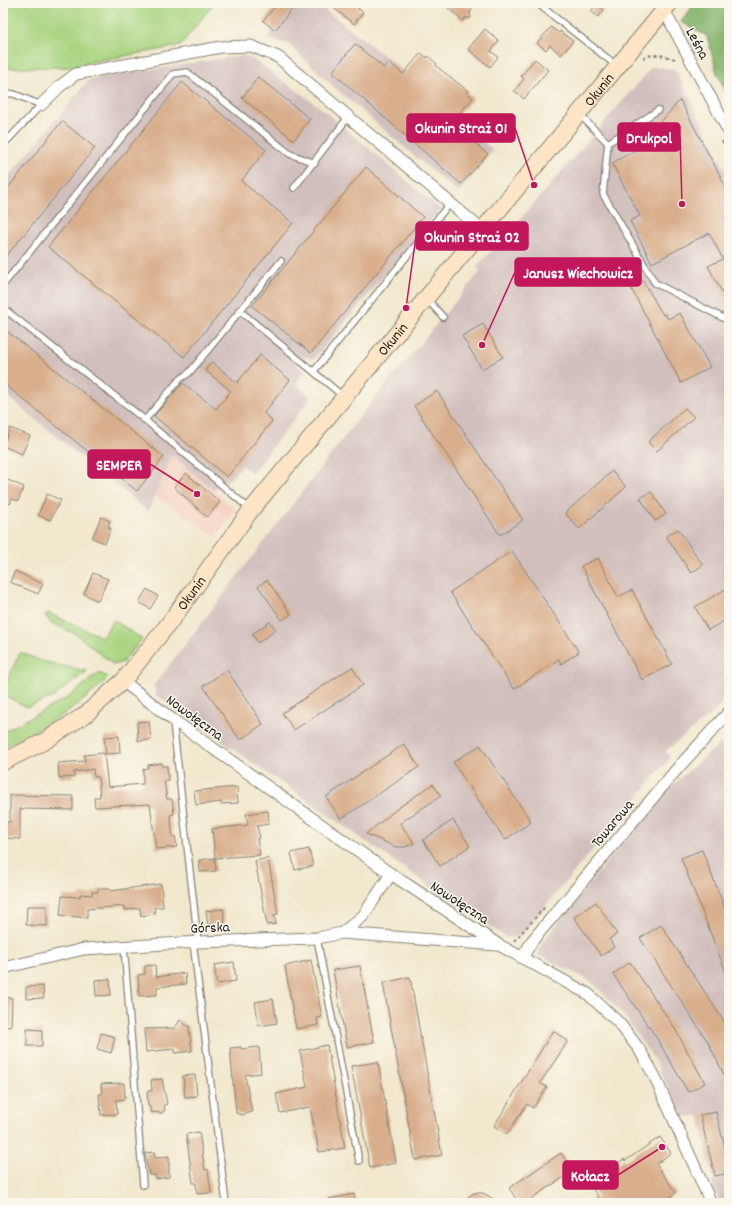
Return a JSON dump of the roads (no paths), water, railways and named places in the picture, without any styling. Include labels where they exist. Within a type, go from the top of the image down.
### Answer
[{"type":"main road","name":"Okunin","points":[[3,762],[45,741],[86,714],[123,681],[170,622],[251,510],[667,7]]},
{"type":"street","name":"Leśna","points":[[667,7],[724,133]]},
{"type":"street","points":[[41,106],[60,86],[76,74],[221,47],[251,46],[278,57],[482,230]]},
{"type":"street","name":"Nowołęczna","points":[[123,681],[173,720],[391,874],[499,945],[588,994],[623,1027],[639,1049],[654,1075],[711,1203]]},
{"type":"street","name":"Towarowa","points":[[522,958],[532,941],[677,769],[729,712]]},
{"type":"street","name":"Górska","points":[[3,968],[84,949],[196,942],[317,938],[342,933],[363,916],[391,874]]},
{"type":"street","points":[[342,933],[499,945]]},
{"type":"lane","points":[[537,3],[618,66]]},
{"type":"lane","points":[[3,285],[173,74],[187,72],[290,154],[315,163]]},
{"type":"lane","points":[[3,93],[14,94],[41,106],[3,145]]},
{"type":"lane","points":[[608,143],[658,110]]},
{"type":"lane","points":[[578,114],[608,143]]},
{"type":"lane","points":[[294,188],[315,163],[349,116]]},
{"type":"lane","points":[[608,143],[604,194],[655,283],[729,321]]},
{"type":"lane","points":[[314,371],[450,203]]},
{"type":"lane","points":[[145,420],[180,379],[189,373],[239,310],[281,261]]},
{"type":"lane","points":[[426,297],[443,317]]},
{"type":"lane","points":[[3,308],[145,420],[251,510]]},
{"type":"lane","points":[[239,310],[344,397]]},
{"type":"lane","points":[[173,720],[196,942],[226,1203]]},
{"type":"lane","points":[[317,938],[359,1161]]},
{"type":"lane","points":[[124,946],[143,1184]]},
{"type":"place","name":"Okunin Straż 01","points":[[534,185]]},
{"type":"place","name":"Drukpol","points":[[682,204]]},
{"type":"place","name":"Okunin Straż 02","points":[[406,308]]},
{"type":"place","name":"Janusz Wiechowicz","points":[[482,345]]},
{"type":"place","name":"SEMPER","points":[[197,494]]},
{"type":"place","name":"Kołacz","points":[[662,1147]]}]
